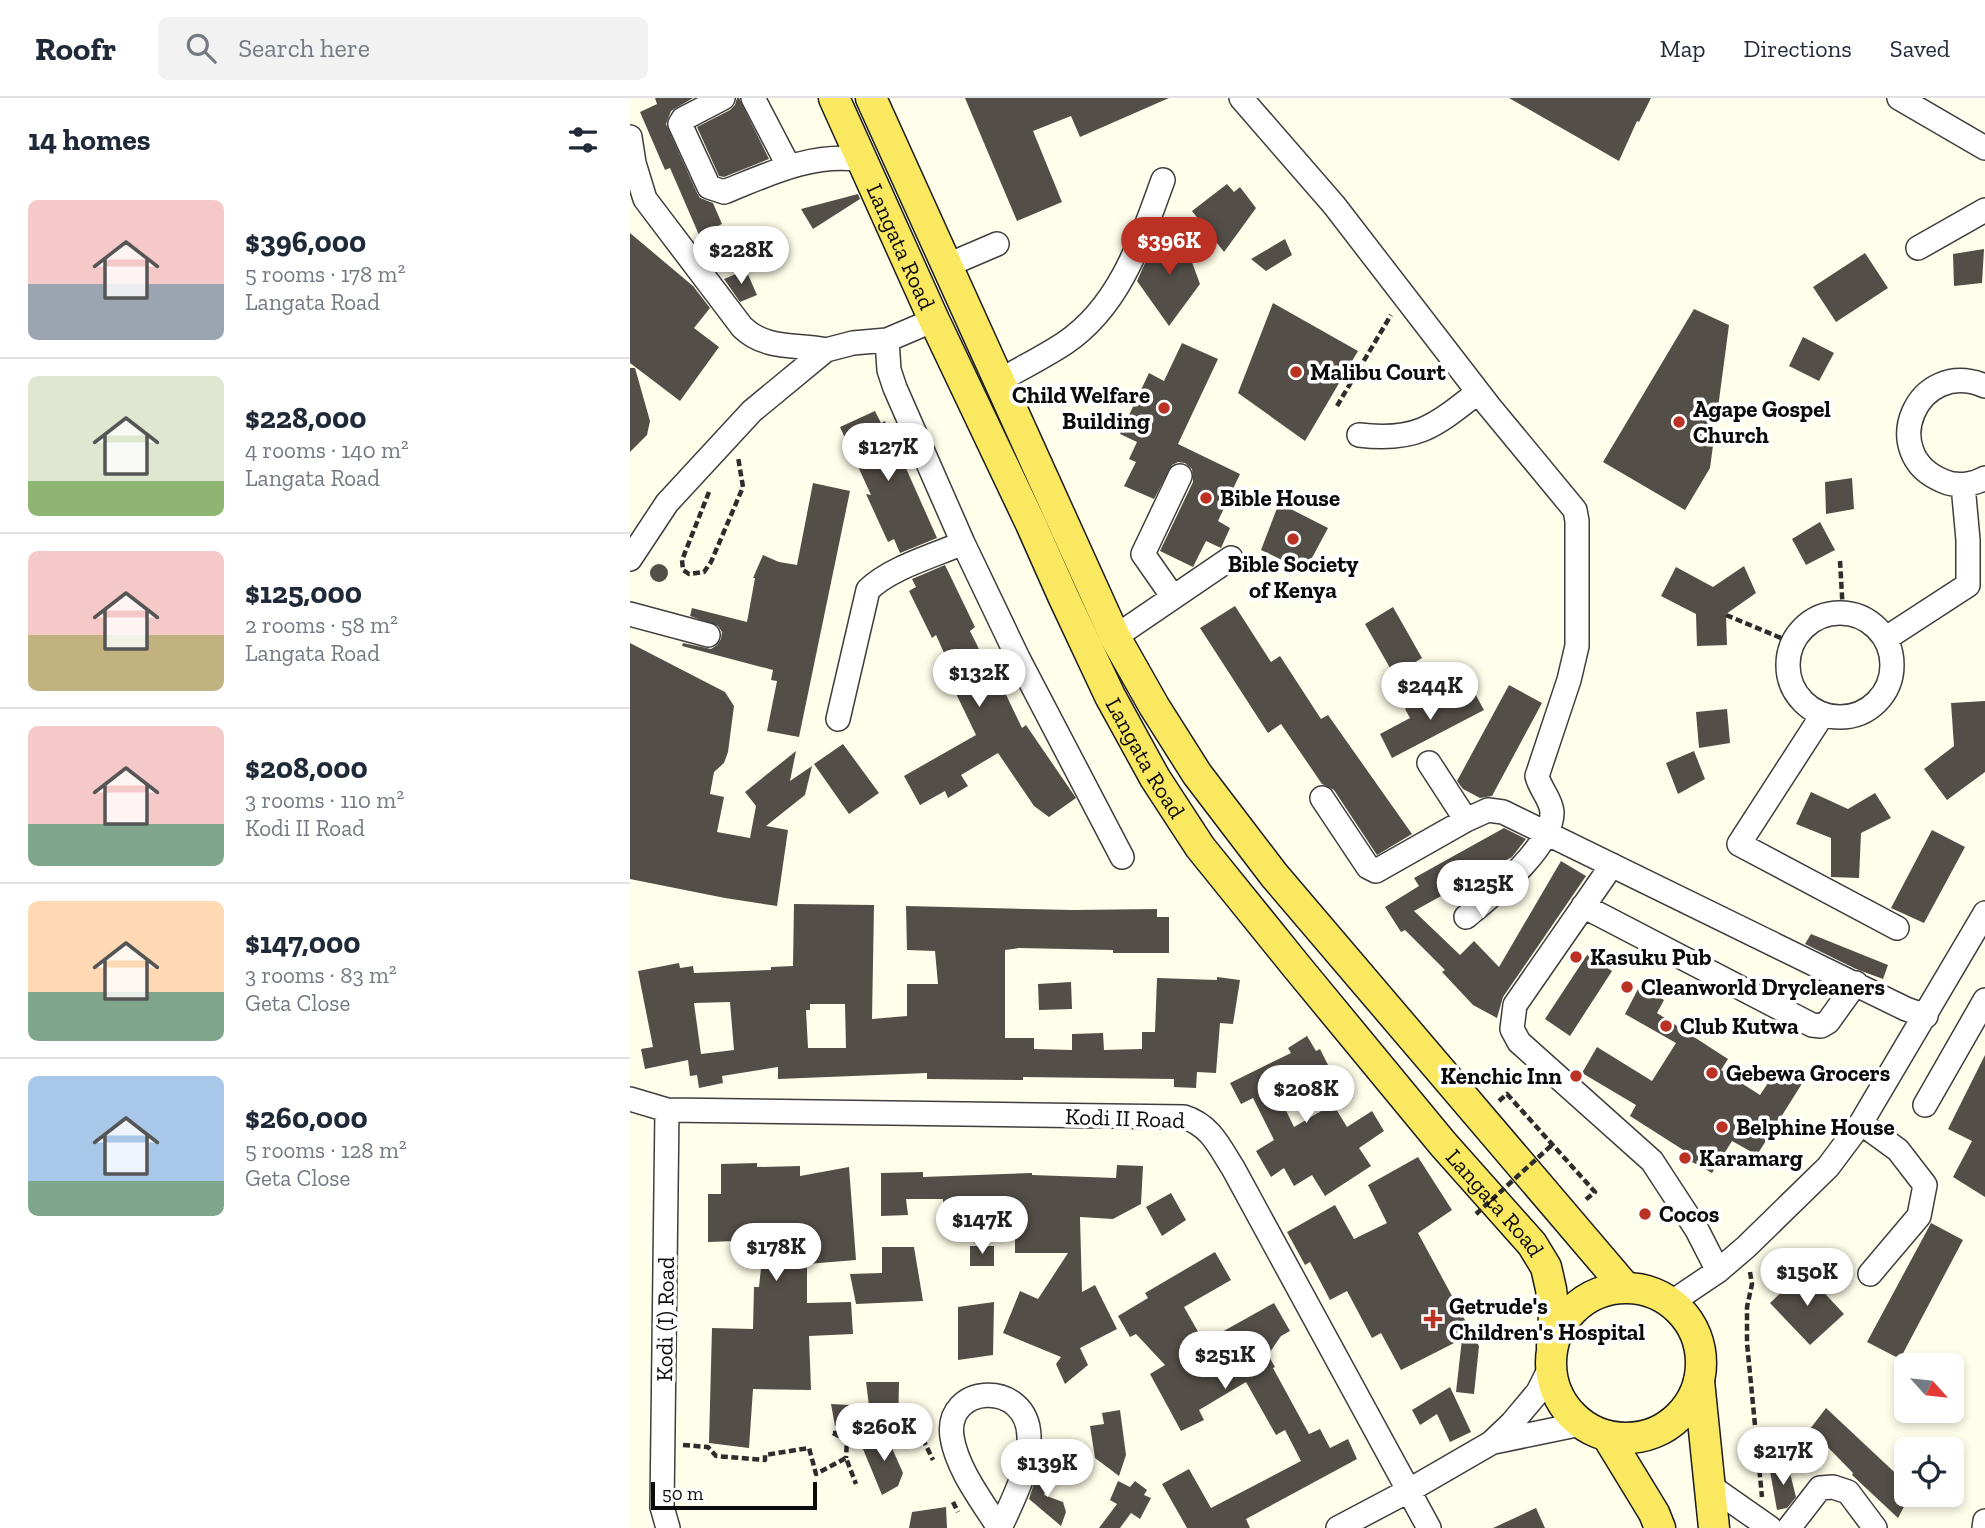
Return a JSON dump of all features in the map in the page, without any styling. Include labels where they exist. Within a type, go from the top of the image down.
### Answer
[{"type":"main road","name":"Langata Road","points":[[834,98],[934,320],[1104,683],[1155,778],[1200,847],[1444,1144],[1532,1244],[1546,1268],[1551,1289],[1554,1316],[1551,1357]]},
{"type":"main road","name":"Langata Road","points":[[871,98],[1115,637],[1197,774],[1275,875],[1625,1287]]},
{"type":"main road","points":[[1660,1528],[1654,1513],[1594,1430],[1565,1408],[1555,1389],[1551,1357],[1561,1323],[1578,1304],[1600,1291],[1625,1287],[1650,1290],[1672,1302],[1687,1318],[1697,1337],[1702,1359],[1699,1381],[1714,1528]]},
{"type":"main road","points":[[1594,1430],[1630,1438],[1654,1433],[1674,1421],[1690,1403],[1699,1381]]},
{"type":"street","points":[[723,98],[683,119],[680,124],[709,187],[724,192],[789,167],[823,158],[844,156],[863,160]]},
{"type":"street","points":[[753,98],[789,167]]},
{"type":"street","points":[[1241,98],[1334,205],[1478,392],[1570,502],[1577,521],[1577,646],[1569,680],[1537,776],[1552,811],[1547,833],[1508,881],[1466,917]]},
{"type":"street","points":[[1899,98],[1985,148]]},
{"type":"street","points":[[630,137],[634,163],[645,199],[752,338],[763,342],[826,350],[853,343],[887,340],[934,320]]},
{"type":"street","points":[[999,381],[1066,343],[1104,307],[1141,241],[1163,180]]},
{"type":"street","points":[[1918,248],[1985,210]]},
{"type":"street","points":[[948,265],[997,244]]},
{"type":"street","points":[[887,340],[889,370],[895,388],[963,543],[1018,658],[1122,858]]},
{"type":"street","points":[[630,559],[667,503],[752,411],[826,350]]},
{"type":"street","points":[[1885,639],[1976,590],[1968,540],[1974,482],[1946,483],[1930,475],[1918,463],[1910,448],[1908,430],[1920,399],[1934,387],[1950,381],[1967,380],[1985,386]]},
{"type":"street","points":[[1359,435],[1401,437],[1423,431],[1443,420],[1478,392]]},
{"type":"street","points":[[1172,597],[1143,554],[1180,476]]},
{"type":"street","points":[[838,719],[868,590],[877,581],[891,574],[963,543]]},
{"type":"street","points":[[1115,637],[1231,558]]},
{"type":"street","points":[[1843,612],[1860,616],[1874,625],[1885,639],[1891,654],[1892,672],[1876,703],[1862,712],[1845,717],[1812,710],[1799,699],[1791,684],[1788,667],[1790,649],[1798,634],[1810,622],[1843,612]]},
{"type":"street","points":[[630,614],[708,635]]},
{"type":"street","points":[[1823,714],[1739,844],[1897,928]]},
{"type":"street","points":[[1429,763],[1466,820]]},
{"type":"street","points":[[1322,798],[1368,867],[1376,871],[1479,813],[1497,810],[1856,982],[1906,1009],[1926,1016]]},
{"type":"street","points":[[1612,865],[1515,1005],[1512,1028],[1519,1042],[1652,1161],[1697,1230],[1718,1271]]},
{"type":"street","points":[[1583,906],[1812,1025],[1821,1026],[1828,1022],[1856,982]]},
{"type":"street","points":[[1672,1302],[1718,1271],[1746,1247],[1828,1167],[1861,1123],[1982,924]]},
{"type":"street","points":[[1925,1105],[1985,1000]]},
{"type":"street","points":[[630,1099],[667,1110]]},
{"type":"street","name":"Kodi II Road","points":[[667,1110],[1184,1117],[1198,1121],[1212,1134],[1233,1168],[1408,1491]]},
{"type":"street","name":"Kodi (I) Road","points":[[667,1110],[662,1507],[667,1528]]},
{"type":"street","points":[[1861,1123],[1898,1150],[1925,1185],[1919,1216],[1870,1274]]},
{"type":"street","points":[[1338,1528],[1491,1443],[1538,1392],[1551,1357]]},
{"type":"street","points":[[989,1395],[1007,1398],[1018,1406],[1023,1412],[1029,1436],[1027,1457],[1015,1497],[1000,1528],[971,1482],[955,1450],[952,1436],[955,1416],[961,1406],[969,1399],[989,1395]]},
{"type":"street","points":[[1491,1443],[1594,1430]]},
{"type":"street","points":[[1710,1486],[1767,1526]]},
{"type":"street","points":[[1789,1528],[1820,1488],[1833,1487],[1848,1492],[1875,1528]]},
{"type":"street","points":[[1408,1491],[1429,1528]]},
{"type":"street","points":[[1984,1528],[1985,1521]]},
{"type":"path","points":[[1337,406],[1402,296]]},
{"type":"path","points":[[726,440],[743,487],[711,562],[704,572],[689,574],[683,570],[682,560],[726,440]]},
{"type":"path","points":[[1840,561],[1843,612]]},
{"type":"path","points":[[1726,615],[1793,642]]},
{"type":"path","points":[[1507,1094],[1595,1192]]},
{"type":"path","points":[[1476,1214],[1553,1144]]},
{"type":"path","points":[[1746,1247],[1752,1284],[1747,1307],[1752,1417],[1767,1526]]},
{"type":"path","points":[[856,1483],[846,1458],[847,1440],[833,1433],[919,1431]]},
{"type":"path","points":[[888,1432],[891,1441],[902,1438]]},
{"type":"path","points":[[681,1444],[708,1447],[716,1456],[765,1460],[765,1455],[809,1448],[816,1474],[846,1458]]},
{"type":"building","points":[[655,98],[693,98],[671,111],[666,124],[697,193],[700,198],[713,203],[722,224],[699,235],[670,168],[665,170],[640,112],[657,104]]},
{"type":"building","points":[[737,98],[769,159],[724,177],[719,176],[697,127],[730,110]]},
{"type":"building","points":[[965,98],[1169,98],[1080,137],[1071,116],[1033,131],[1062,202],[1017,221]]},
{"type":"building","points":[[1509,98],[1651,98],[1619,161]]},
{"type":"building","points":[[1227,184],[1234,192],[1240,187],[1256,208],[1224,252],[1192,211]]},
{"type":"building","points":[[858,194],[860,199],[813,229],[801,209]]},
{"type":"building","points":[[630,233],[693,286],[710,308],[694,328],[719,347],[680,401],[630,363]]},
{"type":"building","points":[[1182,235],[1200,284],[1169,326],[1137,281],[1153,245]]},
{"type":"building","points":[[1285,239],[1292,255],[1266,271],[1251,259]]},
{"type":"building","points":[[1984,249],[1982,283],[1954,286],[1953,254]]},
{"type":"building","points":[[1865,253],[1888,288],[1836,322],[1813,287]]},
{"type":"building","points":[[746,270],[757,295],[740,302],[724,279]]},
{"type":"building","name":"Malibu Court","points":[[1273,303],[1358,351],[1305,441],[1238,393]]},
{"type":"building","points":[[1694,309],[1729,325],[1710,468],[1685,510],[1603,462]]},
{"type":"building","points":[[1803,337],[1834,353],[1819,381],[1789,366]]},
{"type":"building","points":[[1182,343],[1218,359],[1178,444],[1240,474],[1218,521],[1230,528],[1221,548],[1206,541],[1193,567],[1160,551],[1193,482],[1192,469],[1185,463],[1172,465],[1154,499],[1124,486],[1136,462],[1129,459],[1137,442],[1120,434],[1149,373],[1164,381]]},
{"type":"building","points":[[630,368],[635,368],[650,421],[647,435],[630,452]]},
{"type":"building","points":[[875,411],[881,423],[885,421],[937,538],[900,553],[894,539],[888,542],[866,494],[871,495],[840,427]]},
{"type":"building","points":[[1852,478],[1854,509],[1826,514],[1825,482]]},
{"type":"building","points":[[813,483],[850,491],[799,737],[767,731],[777,681],[771,680],[773,670],[682,646],[683,643],[711,649],[721,639],[722,632],[718,626],[690,616],[692,608],[747,622],[753,578],[763,555],[779,562],[797,565]]},
{"type":"building","name":"Bible Society of Kenya","points":[[1279,503],[1328,528],[1305,571],[1261,550]]},
{"type":"building","points":[[1820,522],[1835,550],[1806,565],[1792,539]]},
{"type":"building","points":[[655,564],[663,564],[668,573],[666,580],[655,582],[650,577],[650,569]]},
{"type":"building","points":[[945,565],[975,627],[970,631],[985,661],[989,659],[1022,728],[1026,725],[1076,798],[1049,817],[1034,806],[998,753],[961,775],[968,786],[948,798],[945,791],[920,805],[904,776],[976,735],[947,675],[953,673],[936,635],[932,638],[909,591],[916,587],[912,579]]},
{"type":"building","points":[[1744,566],[1756,593],[1726,614],[1727,645],[1697,646],[1696,614],[1661,596],[1676,567],[1713,587]]},
{"type":"building","points":[[1235,606],[1271,662],[1280,656],[1321,719],[1328,715],[1412,834],[1377,855],[1334,790],[1322,784],[1281,724],[1268,733],[1200,628]]},
{"type":"building","points":[[1393,607],[1422,658],[1394,675],[1365,624]]},
{"type":"building","points":[[630,643],[725,692],[734,706],[728,752],[724,763],[714,772],[710,794],[724,797],[717,832],[750,838],[756,806],[745,792],[796,751],[790,781],[812,766],[805,795],[766,826],[788,830],[777,906],[630,879]]},
{"type":"building","points":[[1509,685],[1542,703],[1492,796],[1480,798],[1463,789],[1457,781]]},
{"type":"building","points":[[1472,688],[1484,710],[1392,758],[1380,734],[1410,718],[1405,709],[1425,698],[1431,710]]},
{"type":"building","points":[[1985,701],[1985,772],[1947,800],[1924,769],[1954,746],[1951,703]]},
{"type":"building","points":[[1727,709],[1730,743],[1699,748],[1696,712]]},
{"type":"building","points":[[843,744],[879,793],[849,814],[814,764]]},
{"type":"building","points":[[1694,751],[1705,779],[1678,794],[1666,763]]},
{"type":"building","points":[[1811,792],[1848,809],[1875,793],[1891,818],[1861,833],[1859,878],[1831,877],[1831,838],[1796,824]]},
{"type":"building","points":[[1504,828],[1526,839],[1512,857],[1414,911],[1460,955],[1474,941],[1499,967],[1561,861],[1586,876],[1503,997],[1497,1018],[1473,1005],[1442,972],[1445,970],[1405,930],[1401,932],[1385,907],[1419,886],[1414,878]]},
{"type":"building","points":[[1932,830],[1965,847],[1924,923],[1891,908]]},
{"type":"building","points":[[794,904],[874,905],[872,1019],[907,1016],[907,984],[938,984],[935,951],[907,950],[906,906],[1157,909],[1157,917],[1169,917],[1169,953],[1019,948],[1005,950],[1005,1038],[1034,1038],[1034,1049],[1072,1050],[1072,1034],[1103,1033],[1104,1050],[1142,1049],[1142,1032],[1155,1032],[1157,978],[1217,980],[1217,977],[1240,980],[1233,1024],[1220,1023],[1216,1073],[1197,1072],[1196,1088],[1174,1087],[1174,1079],[927,1079],[927,1073],[778,1079],[778,1067],[722,1076],[723,1083],[699,1088],[697,1075],[690,1076],[688,1060],[645,1069],[641,1049],[653,1047],[638,971],[679,963],[680,968],[693,966],[694,973],[771,970],[771,967],[793,966]],"holes":[[[730,1002],[734,1050],[701,1054],[694,1003]],[[810,1004],[845,1004],[846,1048],[808,1048],[806,1010],[810,1010]]]},
{"type":"building","points":[[1811,934],[1888,965],[1883,979],[1805,944]]},
{"type":"building","points":[[1587,955],[1612,971],[1570,1036],[1545,1019]]},
{"type":"building","points":[[1071,982],[1072,1009],[1039,1010],[1038,984]]},
{"type":"building","points":[[1638,989],[1645,989],[1664,1000],[1657,1013],[1728,1059],[1721,1070],[1760,1095],[1778,1068],[1803,1082],[1757,1155],[1732,1141],[1712,1173],[1685,1158],[1688,1153],[1630,1116],[1636,1105],[1582,1073],[1597,1047],[1652,1081],[1676,1043],[1625,1014]]},
{"type":"building","points":[[1307,1036],[1316,1051],[1320,1049],[1328,1065],[1277,1092],[1294,1127],[1333,1104],[1347,1127],[1372,1111],[1384,1131],[1359,1148],[1371,1166],[1325,1196],[1312,1175],[1294,1186],[1284,1168],[1271,1177],[1256,1151],[1274,1140],[1253,1098],[1241,1104],[1230,1083],[1291,1053],[1288,1048]]},
{"type":"building","points":[[1985,1055],[1985,1197],[1953,1177],[1972,1141],[1948,1129]]},
{"type":"building","points":[[1418,1157],[1452,1210],[1418,1233],[1479,1346],[1474,1394],[1456,1392],[1462,1339],[1401,1370],[1381,1333],[1372,1338],[1347,1291],[1330,1300],[1310,1262],[1305,1265],[1287,1232],[1335,1205],[1354,1239],[1387,1223],[1368,1185]]},
{"type":"building","points":[[757,1163],[757,1167],[800,1166],[800,1176],[849,1167],[856,1260],[807,1264],[807,1303],[851,1302],[853,1334],[809,1336],[811,1390],[753,1389],[749,1448],[709,1443],[712,1328],[753,1329],[754,1287],[759,1287],[764,1240],[708,1242],[708,1194],[721,1194],[721,1164]]},
{"type":"building","points":[[1117,1165],[1143,1166],[1141,1204],[1113,1219],[1080,1217],[1082,1292],[1095,1285],[1117,1329],[1080,1348],[1088,1365],[1065,1384],[1056,1364],[1061,1357],[1003,1333],[1020,1291],[1038,1299],[1068,1253],[1015,1253],[1015,1212],[943,1214],[943,1199],[906,1199],[908,1215],[881,1216],[881,1173],[923,1172],[923,1177],[1032,1173],[1116,1178]]},
{"type":"building","points":[[1171,1193],[1186,1220],[1162,1236],[1146,1207]]},
{"type":"building","points":[[1931,1223],[1963,1240],[1903,1353],[1894,1353],[1894,1356],[1867,1342]]},
{"type":"building","points":[[970,1246],[994,1246],[994,1266],[970,1266]]},
{"type":"building","points":[[882,1247],[914,1247],[923,1301],[856,1304],[850,1274],[882,1273]]},
{"type":"building","points":[[1215,1252],[1231,1280],[1184,1307],[1204,1342],[1274,1303],[1290,1331],[1281,1336],[1268,1355],[1275,1367],[1273,1368],[1309,1434],[1320,1429],[1330,1448],[1348,1439],[1357,1459],[1246,1519],[1250,1528],[1187,1528],[1162,1484],[1189,1469],[1211,1508],[1301,1461],[1285,1430],[1276,1435],[1246,1382],[1199,1410],[1204,1420],[1181,1431],[1150,1374],[1165,1365],[1136,1334],[1130,1337],[1118,1316],[1148,1298],[1145,1293]]},
{"type":"building","points":[[1804,1271],[1844,1314],[1810,1345],[1770,1303]]},
{"type":"building","points":[[994,1302],[993,1355],[958,1360],[958,1307]]},
{"type":"building","points":[[866,1382],[899,1382],[898,1429],[835,1426],[831,1404],[869,1406]]},
{"type":"building","points":[[1450,1387],[1471,1432],[1450,1442],[1437,1414],[1420,1425],[1412,1410]]},
{"type":"building","points":[[1826,1408],[1894,1472],[1894,1507],[1904,1507],[1898,1518],[1852,1475],[1810,1429]]},
{"type":"building","points":[[1120,1410],[1126,1455],[1119,1476],[1095,1458],[1090,1426],[1104,1424],[1102,1413]]},
{"type":"building","points":[[884,1430],[903,1473],[898,1486],[882,1495],[863,1449]]},
{"type":"building","points":[[1788,1465],[1796,1497],[1787,1508],[1777,1510],[1770,1471]]},
{"type":"building","points":[[1038,1471],[1050,1477],[1044,1495],[1063,1502],[1066,1512],[1061,1526],[1029,1499]]},
{"type":"building","points":[[1118,1481],[1130,1487],[1135,1481],[1147,1490],[1144,1495],[1151,1498],[1140,1519],[1131,1513],[1120,1528],[1099,1528],[1117,1504],[1110,1500]]},
{"type":"building","points":[[946,1507],[947,1528],[909,1528],[912,1512]]},
{"type":"building","points":[[1536,1508],[1545,1528],[1493,1528]]},
{"type":"place","name":"Malibu Court","points":[[1296,372]]},
{"type":"place","name":"Child Welfare Building","points":[[1164,408]]},
{"type":"place","name":"Agape Gospel Church","points":[[1679,422]]},
{"type":"place","name":"Bible House","points":[[1206,498]]},
{"type":"place","name":"Bible Society of Kenya","points":[[1293,539]]},
{"type":"place","name":"Kasuku Pub","points":[[1576,957]]},
{"type":"place","name":"Cleanworld Drycleaners","points":[[1627,987]]},
{"type":"place","name":"Club Kutwa","points":[[1666,1026]]},
{"type":"place","name":"Gebewa Grocers","points":[[1712,1073]]},
{"type":"place","name":"Kenchic Inn","points":[[1576,1076]]},
{"type":"place","name":"Belphine House","points":[[1722,1127]]},
{"type":"place","name":"Karamarg","points":[[1685,1158]]},
{"type":"place","name":"Cocos","points":[[1645,1214]]},
{"type":"place","name":"Getrude's Children's Hospital","points":[[1433,1319]]}]
